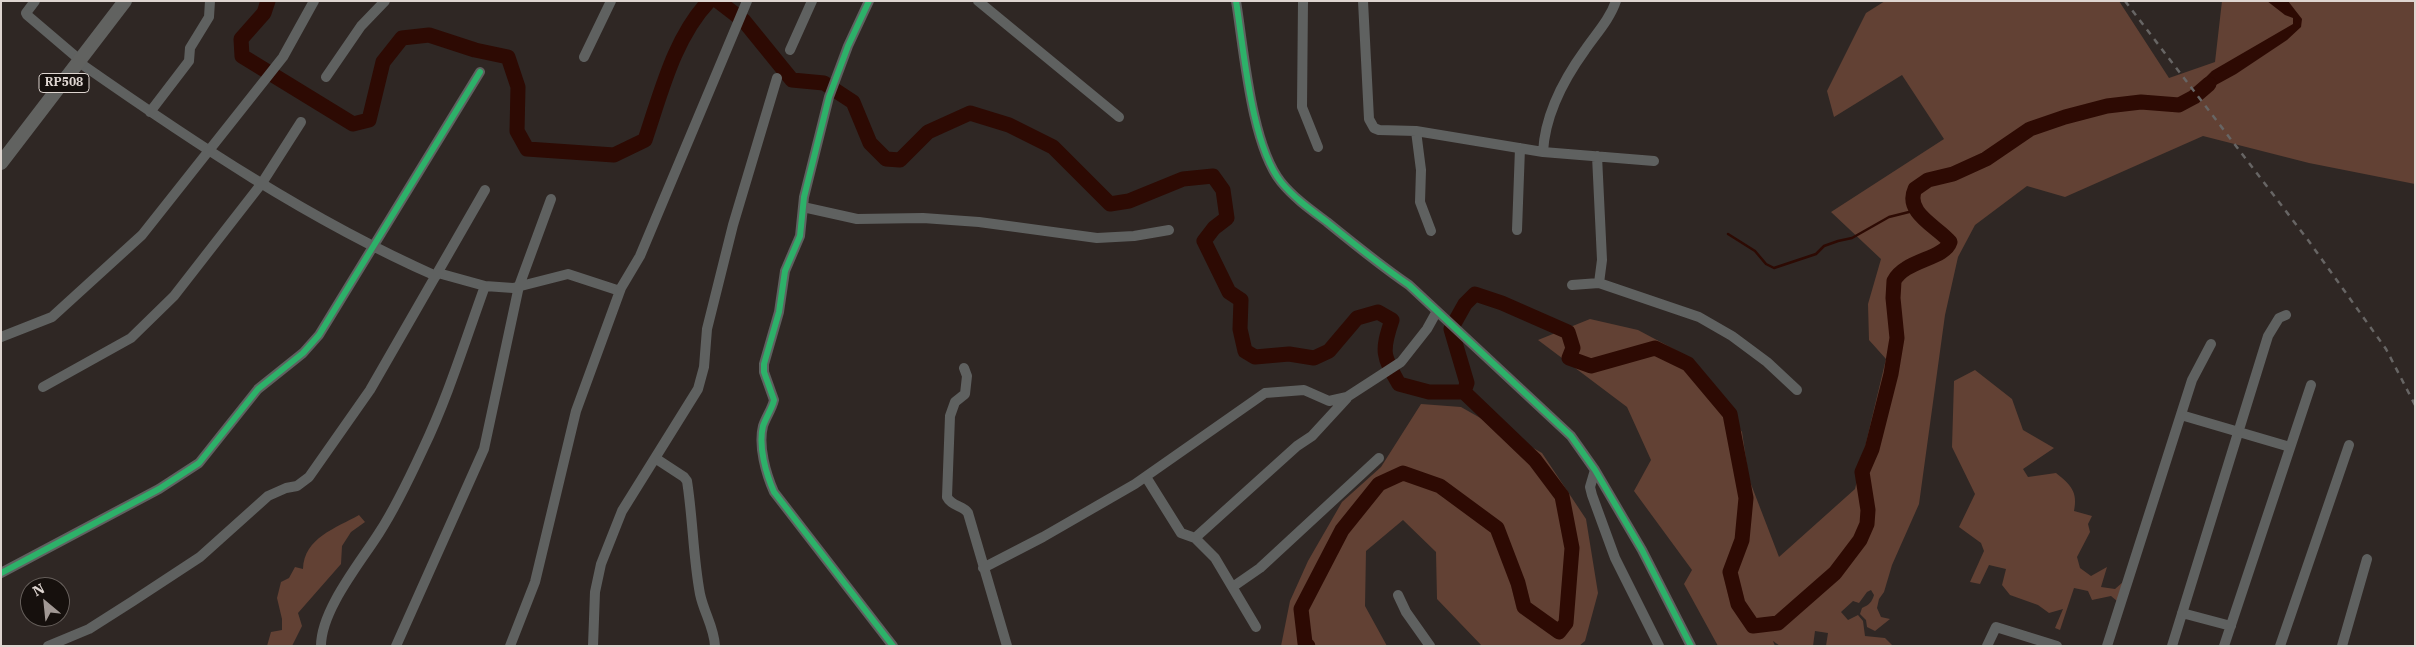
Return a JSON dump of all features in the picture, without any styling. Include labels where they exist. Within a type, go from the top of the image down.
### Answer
[{"type":"main road","name":"RP508","points":[[1,163],[81,62],[125,1]]},
{"type":"street","points":[[35,1],[27,15],[81,62],[150,112],[209,150],[373,248],[437,274],[485,286],[519,286],[568,274],[620,291]]},
{"type":"street","points":[[150,112],[189,60],[190,48],[209,17],[210,1]]},
{"type":"street","points":[[1,336],[26,325],[46,320],[88,285],[142,235],[265,81],[283,56],[314,1]]},
{"type":"street","points":[[326,77],[360,26],[385,1]]},
{"type":"street","points":[[584,57],[611,1]]},
{"type":"street","points":[[790,50],[812,1]]},
{"type":"street","points":[[869,1],[835,79],[803,207],[800,236],[785,270],[779,312],[764,364],[764,372],[774,400],[763,428],[767,477],[774,492],[893,646]]},
{"type":"street","points":[[978,1],[1119,117]]},
{"type":"street","points":[[1236,1],[1252,103],[1261,139],[1280,181],[1296,197],[1380,266],[1409,285],[1571,436],[1595,470],[1642,550],[1692,646]]},
{"type":"street","points":[[1303,1],[1302,108],[1318,147]]},
{"type":"street","points":[[1362,1],[1371,123],[1379,130],[1416,131],[1543,152],[1654,161]]},
{"type":"street","points":[[1543,152],[1551,109],[1581,54],[1611,13],[1616,1]]},
{"type":"street","points":[[510,646],[535,582],[555,506],[576,411],[620,291],[640,256],[746,4]]},
{"type":"street","points":[[1,573],[159,490],[199,463],[258,389],[303,353],[319,335],[480,72]]},
{"type":"street","points":[[593,646],[595,592],[601,563],[623,509],[698,390],[704,367],[707,329],[735,216],[777,78]]},
{"type":"street","points":[[43,387],[133,337],[174,296],[262,183],[301,122]]},
{"type":"street","points":[[1416,131],[1421,170],[1420,202],[1431,231]]},
{"type":"street","points":[[1517,230],[1520,148]]},
{"type":"street","points":[[1597,156],[1602,260],[1599,282]]},
{"type":"street","points":[[48,646],[89,629],[200,557],[268,496],[286,488],[297,486],[309,478],[366,396],[485,190]]},
{"type":"street","points":[[396,646],[484,449],[519,286],[551,199]]},
{"type":"street","points":[[803,207],[857,220],[932,218],[978,222],[1097,238],[1134,236],[1170,230]]},
{"type":"street","points":[[1572,285],[1599,282],[1699,317],[1732,336],[1760,357],[1797,390]]},
{"type":"street","points":[[321,646],[321,630],[349,578],[381,530],[424,448],[441,409],[485,286]]},
{"type":"street","points":[[1195,538],[1300,443],[1312,436],[1347,397],[1401,362],[1439,313]]},
{"type":"street","points":[[2172,646],[2268,336],[2279,318],[2286,315]]},
{"type":"street","points":[[2107,646],[2192,380],[2211,344]]},
{"type":"street","points":[[964,368],[967,376],[966,394],[955,402],[950,416],[947,497],[953,505],[965,509],[968,513],[1007,646]]},
{"type":"street","points":[[2224,646],[2311,385]]},
{"type":"street","points":[[983,568],[1043,537],[1146,477],[1267,392],[1304,390],[1329,401],[1347,397]]},
{"type":"street","points":[[2181,415],[2290,447]]},
{"type":"street","points":[[2280,646],[2349,444]]},
{"type":"street","points":[[655,458],[684,476],[687,481],[700,596],[709,623],[715,631],[715,646]]},
{"type":"street","points":[[1234,586],[1260,568],[1379,458]]},
{"type":"street","points":[[1595,470],[1590,486],[1592,495],[1615,558],[1659,646]]},
{"type":"street","points":[[1146,477],[1180,533],[1195,538],[1215,558],[1234,586],[1256,627]]},
{"type":"street","points":[[2342,646],[2367,560]]},
{"type":"street","points":[[1398,595],[1406,612],[1430,646]]},
{"type":"street","points":[[2182,613],[2231,626]]},
{"type":"street","points":[[1988,646],[1996,627],[2054,645]]},
{"type":"shaded area","points":[[1885,1],[2119,1],[2169,78],[2215,62],[2222,1],[2415,1],[2415,184],[2309,163],[2203,136],[2065,197],[2027,186],[1975,225],[1958,257],[1945,315],[1919,504],[1892,565],[1877,608],[1881,617],[1890,619],[1875,631],[1867,627],[1866,620],[1860,614],[1862,608],[1872,600],[1874,595],[1871,590],[1867,592],[1859,603],[1853,601],[1841,612],[1848,620],[1858,615],[1863,621],[1865,636],[1885,638],[1893,646],[1826,646],[1828,633],[1815,631],[1813,646],[1780,646],[1773,641],[1775,646],[1718,646],[1684,584],[1692,570],[1634,491],[1651,460],[1627,407],[1538,340],[1590,319],[1638,330],[1685,355],[1742,432],[1749,479],[1779,557],[1855,489],[1886,359],[1869,340],[1868,304],[1881,259],[1831,212],[1944,139],[1902,75],[1834,117],[1827,91],[1866,13]]},
{"type":"shaded area","points":[[2267,1],[2288,1],[2302,19],[2301,27],[2287,40],[2236,74],[2194,97],[2202,81],[2212,71],[2293,24],[2293,18],[2285,15]]},
{"type":"shaded area","points":[[1975,370],[2012,399],[2023,430],[2054,448],[2023,469],[2028,477],[2056,473],[2072,489],[2075,499],[2074,511],[2092,516],[2088,524],[2090,532],[2077,557],[2080,568],[2091,576],[2107,567],[2101,587],[2115,589],[2123,582],[2117,601],[2111,596],[2092,600],[2088,591],[2074,588],[2060,630],[2055,628],[2063,609],[2049,613],[2038,605],[2010,595],[2002,585],[2006,569],[1989,565],[1980,584],[1970,582],[1984,551],[1981,543],[1959,527],[1975,494],[1952,447],[1954,381]]},
{"type":"shaded area","points":[[1421,404],[1461,407],[1542,453],[1586,519],[1598,593],[1585,641],[1579,646],[1482,646],[1437,599],[1436,552],[1403,520],[1366,551],[1365,606],[1387,646],[1281,646],[1290,601],[1308,561],[1342,502],[1381,467]]},
{"type":"shaded area","points":[[359,515],[365,522],[351,532],[342,546],[341,564],[298,613],[302,626],[292,646],[267,646],[271,632],[282,630],[282,619],[277,598],[281,582],[289,578],[295,567],[303,569],[309,549],[323,535]]},
{"type":"waterway","points":[[268,1],[264,13],[241,39],[242,56],[353,124],[369,120],[383,62],[402,38],[429,35],[475,50],[508,57],[518,87],[517,131],[527,149],[614,155],[645,140],[663,85],[678,49],[686,32],[709,1]]},
{"type":"waterway","points":[[718,1],[744,21],[792,80],[824,83],[853,102],[870,143],[886,159],[900,160],[928,132],[970,113],[1009,125],[1053,147],[1110,204],[1129,201],[1183,179],[1213,176],[1223,190],[1227,218],[1214,228],[1204,241],[1229,292],[1241,300],[1240,329],[1245,351],[1255,357],[1289,354],[1314,358],[1329,351],[1357,318],[1378,312],[1392,320],[1386,340],[1385,354],[1399,384],[1429,392],[1464,392],[1467,383],[1451,329],[1465,304],[1475,294],[1502,303],[1568,332],[1573,348],[1569,358],[1591,366],[1655,348],[1688,364],[1730,414],[1746,498],[1742,540],[1730,572],[1738,604],[1753,626],[1778,623],[1835,573],[1860,540],[1867,524],[1868,510],[1862,472],[1872,449],[1891,374],[1897,338],[1893,298],[1894,281],[1906,268],[1941,252],[1947,248],[1950,242],[1918,212],[1913,198],[1915,189],[1928,180],[1953,174],[1986,159],[2030,129],[2107,106],[2141,102],[2179,105],[2194,97],[2209,84]]},
{"type":"waterway","points":[[1728,234],[1755,251],[1766,264],[1774,268],[1816,254],[1824,246],[1852,238],[1889,217],[1917,210]]},
{"type":"waterway","points":[[1308,646],[1305,643],[1301,609],[1342,530],[1379,484],[1403,473],[1440,486],[1497,528],[1518,583],[1524,607],[1559,632],[1566,623],[1572,548],[1562,496],[1535,460],[1464,392]]},
{"type":"railway","points":[[2125,1],[2308,240],[2386,349],[2415,405]]},
{"type":"cycle path","points":[[869,1],[848,46],[829,97],[804,197],[800,236],[785,271],[779,312],[764,364],[764,372],[774,400],[763,426],[761,442],[768,477],[774,492],[893,646]]},
{"type":"cycle path","points":[[1236,1],[1250,96],[1256,121],[1262,145],[1281,182],[1303,204],[1409,285],[1571,436],[1595,470],[1642,550],[1691,646]]},
{"type":"cycle path","points":[[1,573],[159,489],[199,463],[258,389],[303,353],[319,335],[480,72]]}]
